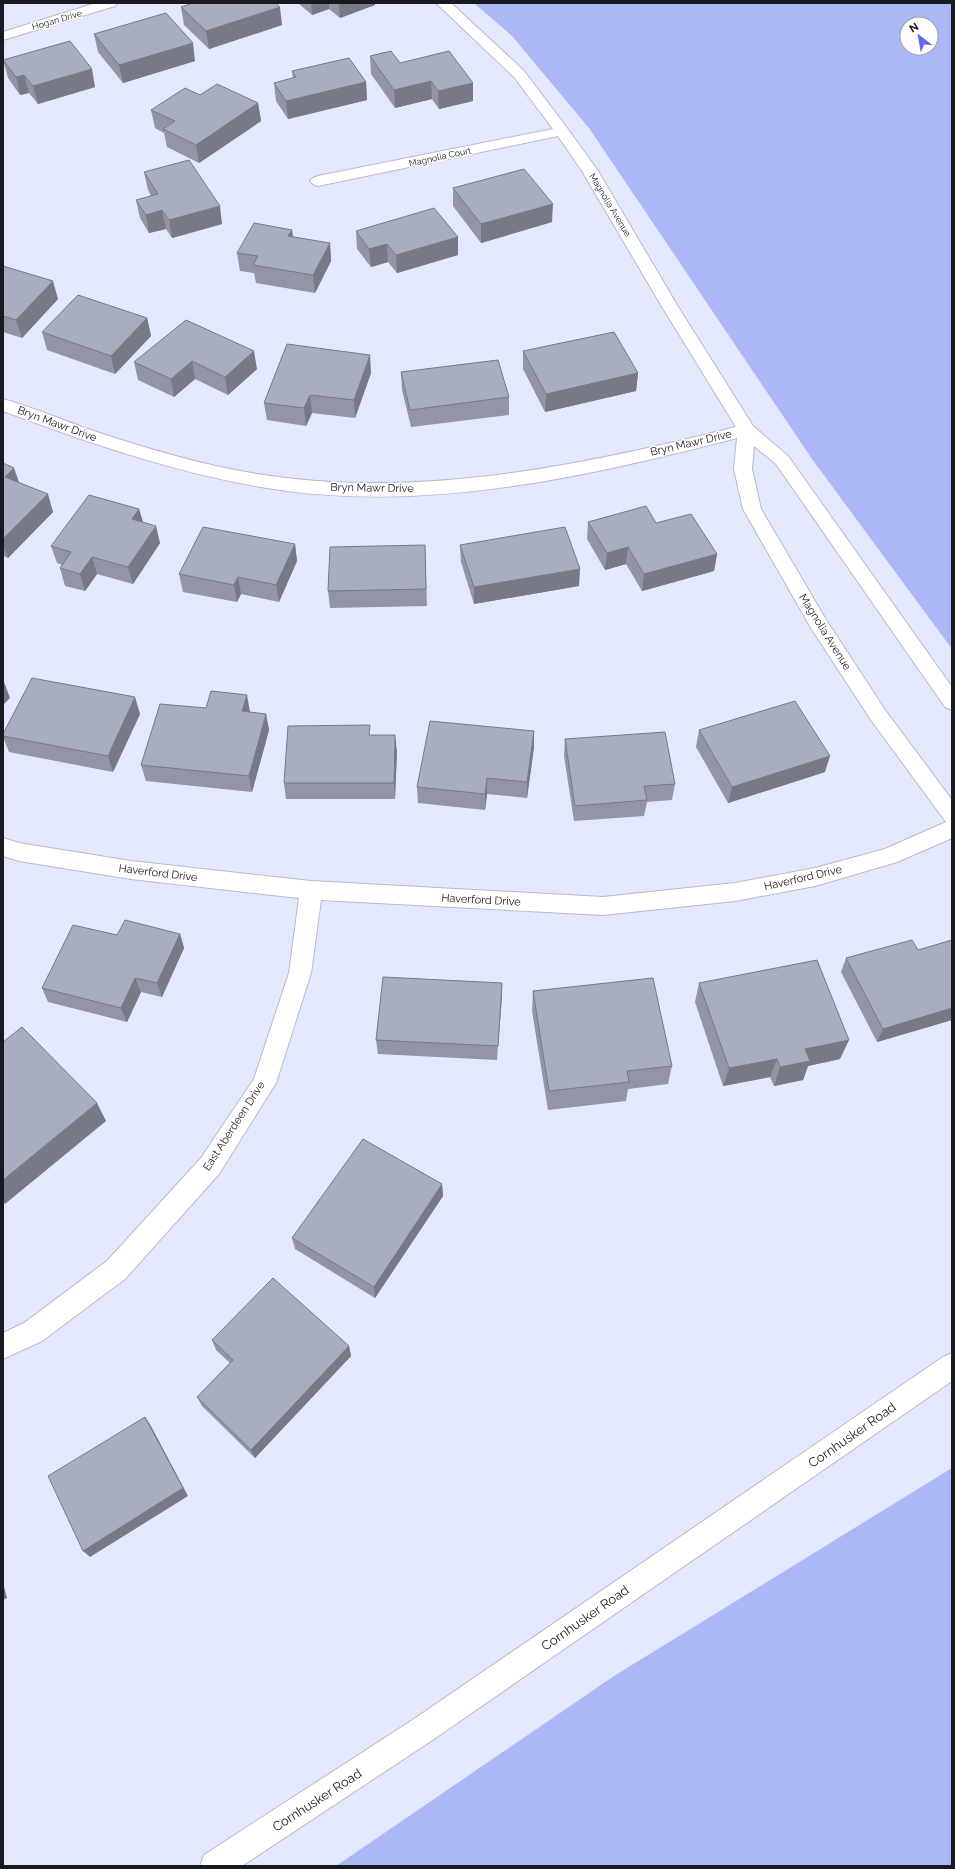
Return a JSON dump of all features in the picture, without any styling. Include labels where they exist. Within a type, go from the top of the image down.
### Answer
[{"type":"street","name":"Hogan Drive","points":[[3,36],[110,3]]},
{"type":"street","name":"Magnolia Avenue","points":[[443,3],[518,74],[562,130],[590,171],[669,305],[747,430],[782,460],[952,702]]},
{"type":"street","name":"Magnolia Court","points":[[318,180],[426,160],[562,130]]},
{"type":"street","name":"Bryn Mawr Drive","points":[[3,405],[86,435],[168,462],[236,476],[309,487],[380,490],[452,488],[528,479],[693,444],[747,430]]},
{"type":"street","name":"Magnolia Avenue","points":[[747,430],[743,468],[752,509],[822,629],[878,715],[952,816]]},
{"type":"street","name":"Haverford Drive","points":[[3,847],[19,852],[131,870],[311,890],[603,906],[735,892],[815,877],[889,856],[952,829]]},
{"type":"street","name":"East Aberdeen Drive","points":[[3,1346],[33,1332],[116,1270],[210,1166],[264,1083],[300,973],[311,890]]},
{"type":"street","name":"Cornhusker Road","points":[[215,1866],[424,1729],[952,1366]]},
{"type":"shaded area","points":[[474,3],[952,3],[952,649],[812,459],[589,128],[512,36]]},
{"type":"shaded area","points":[[952,1468],[952,1866],[336,1866],[614,1676]]},
{"type":"building","points":[[193,3],[276,3],[280,7],[206,31],[181,7]]},
{"type":"building","points":[[166,13],[193,43],[119,65],[94,34]]},
{"type":"building","points":[[70,41],[92,69],[33,86],[24,75],[16,77],[3,60]]},
{"type":"building","points":[[391,51],[400,63],[449,51],[473,83],[438,91],[431,81],[394,90],[370,56]]},
{"type":"building","points":[[349,58],[366,82],[286,101],[274,83],[296,77],[292,71]]},
{"type":"building","points":[[217,84],[258,103],[196,145],[163,129],[175,121],[151,110],[185,88],[200,95]]},
{"type":"building","points":[[189,160],[220,206],[169,220],[162,210],[146,215],[136,200],[158,194],[144,172]]},
{"type":"building","points":[[524,169],[553,204],[481,224],[453,188]]},
{"type":"building","points":[[434,208],[458,237],[396,255],[387,244],[369,249],[356,231]]},
{"type":"building","points":[[254,223],[292,230],[288,236],[330,243],[313,275],[253,265],[258,256],[237,253]]},
{"type":"building","points":[[3,266],[53,281],[16,320],[3,316]]},
{"type":"building","points":[[78,295],[147,318],[111,356],[42,332]]},
{"type":"building","points":[[186,320],[254,351],[225,377],[192,361],[171,379],[134,362]]},
{"type":"building","points":[[614,332],[638,373],[546,394],[523,351]]},
{"type":"building","points":[[287,344],[370,355],[354,400],[310,395],[304,408],[264,403]]},
{"type":"building","points":[[498,360],[509,397],[410,410],[401,372]]},
{"type":"building","points":[[3,463],[14,468],[5,477],[48,494],[3,539]]},
{"type":"building","points":[[89,495],[139,509],[132,519],[156,526],[128,567],[92,557],[80,574],[60,568],[71,552],[51,546]]},
{"type":"building","points":[[646,506],[656,523],[691,514],[717,554],[644,574],[628,547],[607,553],[588,522]]},
{"type":"building","points":[[203,527],[295,544],[276,585],[238,577],[234,585],[179,574]]},
{"type":"building","points":[[565,527],[580,569],[474,587],[460,545]]},
{"type":"building","points":[[425,545],[426,589],[328,591],[330,547]]},
{"type":"building","points":[[32,678],[135,697],[108,756],[3,736]]},
{"type":"building","points":[[211,691],[247,695],[242,711],[266,714],[249,776],[141,765],[160,704],[206,708]]},
{"type":"building","points":[[795,701],[830,756],[732,787],[699,730]]},
{"type":"building","points":[[430,721],[534,731],[527,782],[487,778],[485,794],[417,787]]},
{"type":"building","points":[[370,725],[369,735],[395,735],[394,783],[284,783],[288,726]]},
{"type":"building","points":[[665,732],[675,784],[644,786],[647,800],[575,806],[565,739]]},
{"type":"building","points":[[125,920],[180,934],[157,983],[135,978],[121,1008],[42,988],[73,925],[117,935]]},
{"type":"building","points":[[912,940],[918,950],[952,940],[952,1008],[883,1029],[846,958]]},
{"type":"building","points":[[817,960],[849,1040],[805,1049],[810,1061],[780,1067],[777,1059],[729,1068],[699,983]]},
{"type":"building","points":[[383,977],[502,983],[498,1046],[376,1040]]},
{"type":"building","points":[[653,978],[672,1066],[627,1071],[629,1082],[549,1091],[533,991]]},
{"type":"building","points":[[22,1027],[97,1103],[3,1180],[3,1042]]},
{"type":"building","points":[[363,1139],[442,1184],[374,1287],[292,1238]]},
{"type":"building","points":[[273,1278],[349,1346],[251,1450],[197,1397],[233,1360],[212,1340]]},
{"type":"building","points":[[145,1417],[183,1488],[83,1551],[48,1476]]}]
